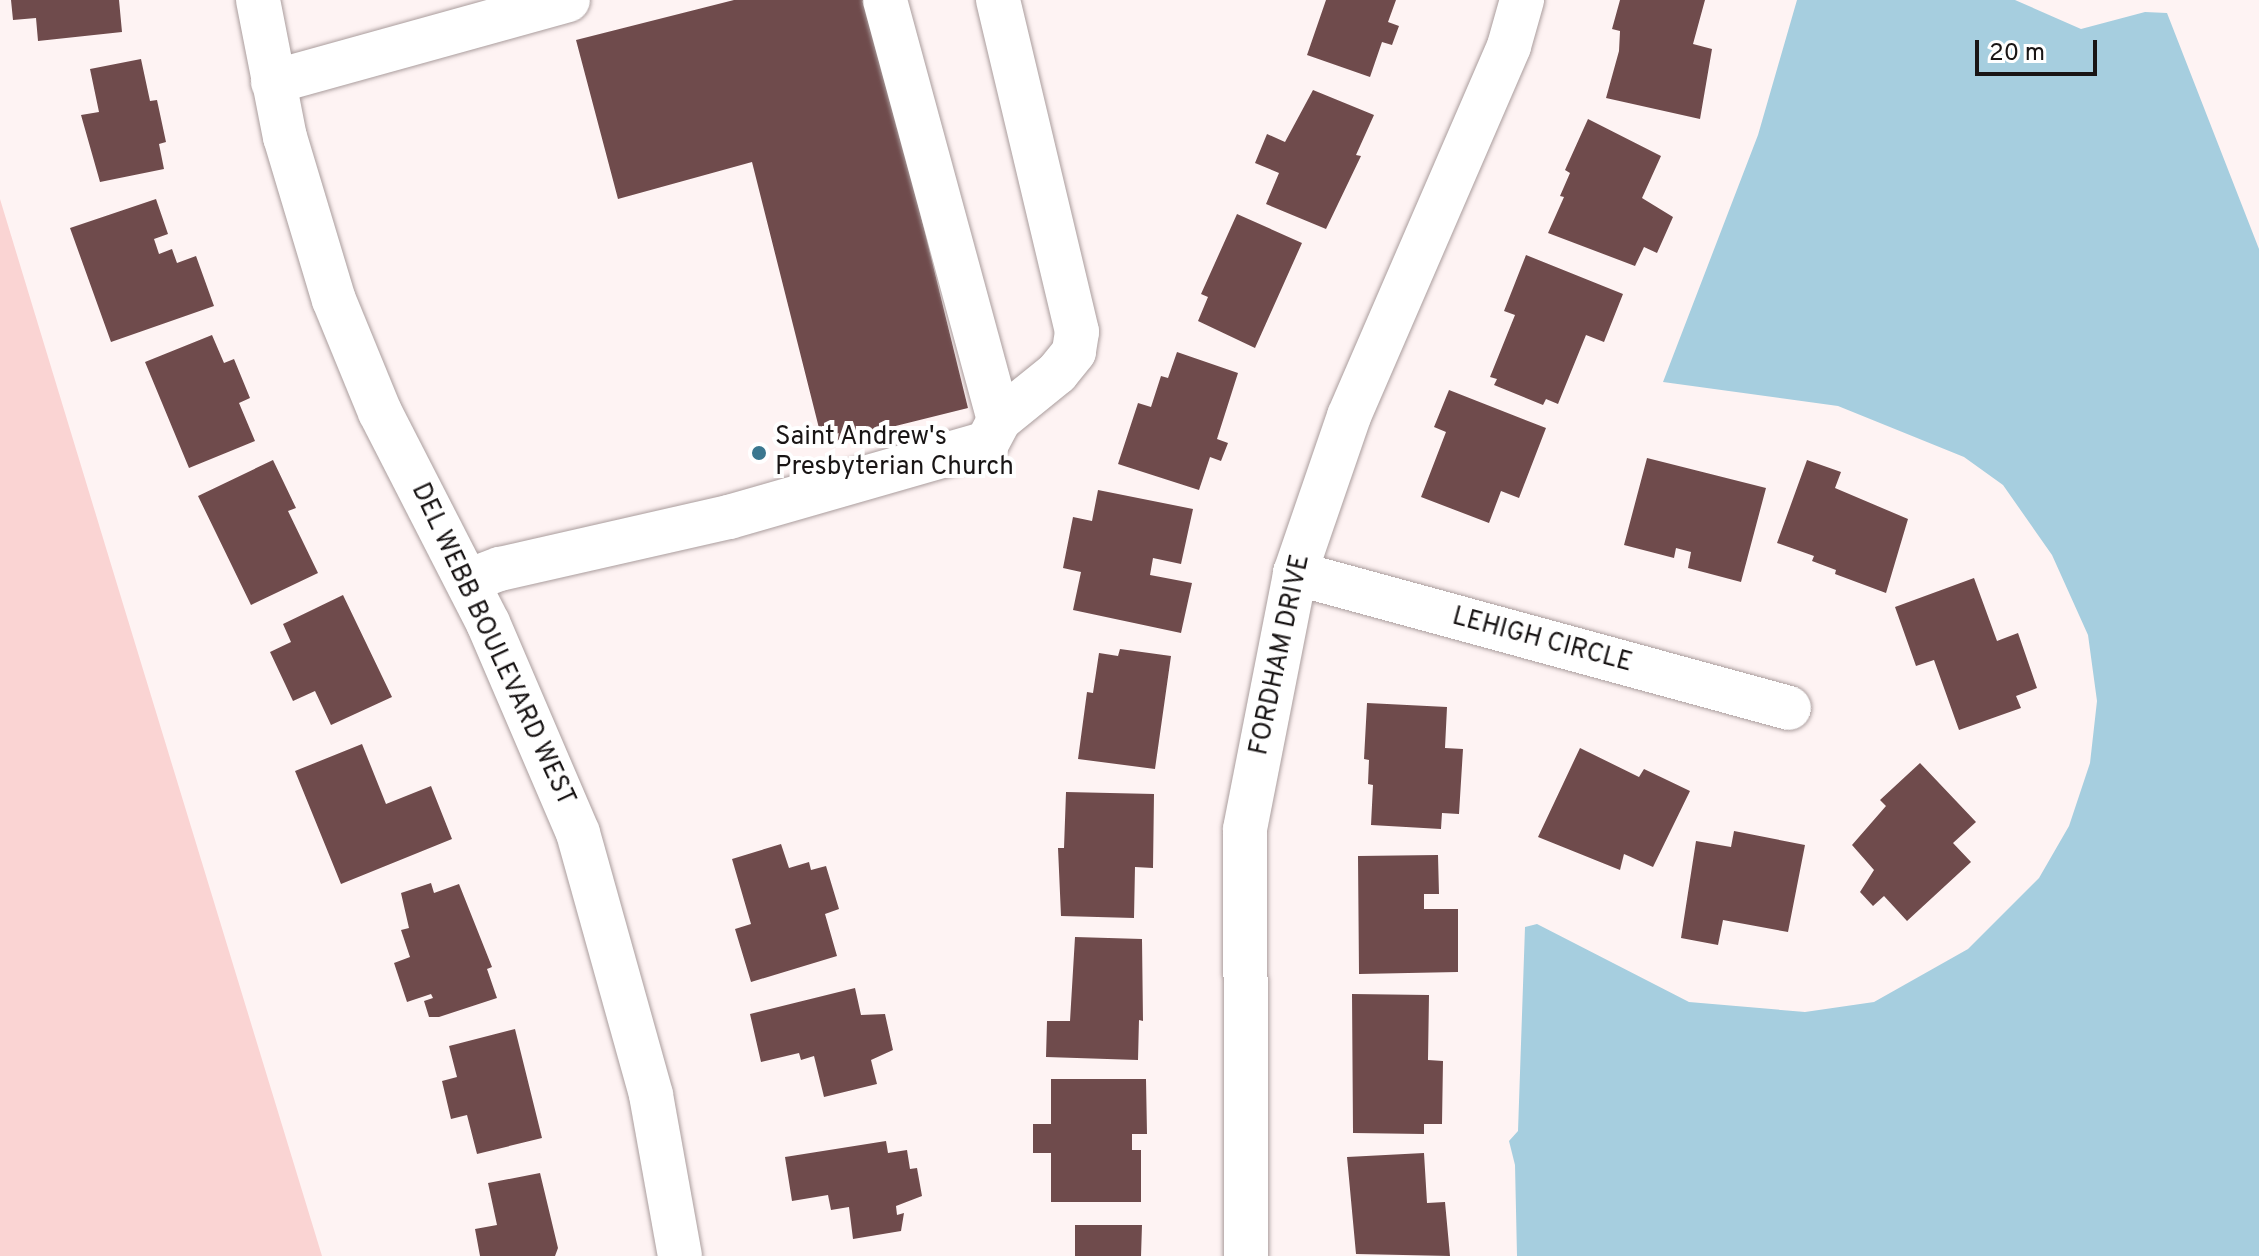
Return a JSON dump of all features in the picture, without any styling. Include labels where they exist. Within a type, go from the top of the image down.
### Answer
[{"type":"street","name":"DEL WEBB BOULEVARD WEST","points":[[258,0],[298,189],[357,358],[468,581],[578,833],[651,1095],[680,1256]]},
{"type":"street","points":[[273,82],[568,0]]},
{"type":"street","points":[[885,0],[999,420]]},
{"type":"street","points":[[468,581],[500,569],[729,517],[987,443],[999,420],[1057,373],[1074,352],[1077,332],[998,0]]},
{"type":"street","name":"FORDHAM DRIVE","points":[[1246,1256],[1245,829],[1295,573],[1349,416],[1509,46],[1522,0]]},
{"type":"street","name":"LEHIGH CIRCLE","points":[[1295,573],[1789,708]]},
{"type":"shaded area","points":[[0,199],[120,594],[322,1256],[0,1256]]},
{"type":"water","points":[[1797,0],[2015,0],[2081,29],[2145,12],[2167,13],[2259,249],[2259,1256],[1517,1256],[1515,1165],[1509,1141],[1518,1131],[1525,927],[1537,924],[1689,1002],[1805,1012],[1874,1002],[1968,949],[2039,878],[2069,826],[2090,763],[2097,701],[2088,635],[2052,555],[2003,485],[1964,457],[1838,406],[1663,382],[1758,135]]},
{"type":"building","points":[[11,0],[119,0],[122,32],[38,41],[36,18],[13,20]]},
{"type":"building","points":[[734,0],[868,0],[968,408],[823,444],[752,162],[618,199],[576,40]]},
{"type":"building","points":[[1326,0],[1396,0],[1388,22],[1399,26],[1392,45],[1382,42],[1370,77],[1307,55]]},
{"type":"building","points":[[1620,0],[1705,0],[1693,44],[1712,49],[1700,119],[1606,98],[1619,51],[1620,31],[1612,29]]},
{"type":"building","points":[[141,59],[150,101],[157,100],[166,142],[159,144],[164,169],[100,182],[81,115],[99,112],[90,69]]},
{"type":"building","points":[[1313,90],[1374,115],[1356,155],[1361,156],[1326,229],[1266,204],[1279,173],[1255,163],[1267,134],[1285,142]]},
{"type":"building","points":[[1588,119],[1661,156],[1642,198],[1673,217],[1657,253],[1644,247],[1635,266],[1548,233],[1564,197],[1560,196],[1570,173],[1565,170]]},
{"type":"building","points":[[156,199],[168,234],[154,239],[159,254],[172,249],[177,263],[196,256],[214,306],[111,342],[70,228]]},
{"type":"building","points":[[1237,214],[1302,243],[1255,348],[1198,321],[1208,297],[1201,294]]},
{"type":"building","points":[[1526,255],[1623,294],[1604,342],[1586,335],[1558,404],[1546,399],[1543,405],[1494,385],[1497,379],[1490,377],[1515,315],[1504,311]]},
{"type":"building","points":[[212,335],[224,363],[234,359],[250,398],[239,403],[255,441],[189,468],[145,362]]},
{"type":"building","points":[[1177,352],[1238,373],[1217,439],[1228,443],[1221,461],[1210,457],[1199,490],[1118,464],[1138,403],[1151,407],[1161,376],[1168,378]]},
{"type":"building","points":[[1449,390],[1546,428],[1519,498],[1501,491],[1489,523],[1421,497],[1446,432],[1434,427]]},
{"type":"building","points":[[1647,458],[1766,488],[1741,582],[1688,568],[1691,552],[1676,548],[1674,558],[1624,545]]},
{"type":"building","points":[[273,460],[296,508],[288,511],[318,573],[251,605],[198,496]]},
{"type":"building","points":[[1807,460],[1841,472],[1835,488],[1908,519],[1886,593],[1835,574],[1836,570],[1812,561],[1814,556],[1777,543]]},
{"type":"building","points":[[1098,490],[1193,509],[1181,564],[1153,558],[1150,575],[1192,583],[1181,633],[1073,610],[1081,572],[1063,568],[1073,517],[1092,521]]},
{"type":"building","points":[[1974,578],[1997,641],[2018,633],[2037,688],[2016,696],[2021,708],[1959,730],[1934,660],[1916,666],[1895,607]]},
{"type":"building","points":[[343,595],[392,697],[331,725],[315,691],[293,701],[270,652],[291,642],[283,624]]},
{"type":"building","points":[[1120,649],[1171,656],[1155,769],[1078,759],[1087,692],[1093,693],[1099,653],[1118,656]]},
{"type":"building","points":[[1367,703],[1447,707],[1445,748],[1463,749],[1459,814],[1442,813],[1441,829],[1371,825],[1373,785],[1368,784],[1369,760],[1364,759]]},
{"type":"building","points":[[362,744],[386,804],[431,786],[452,839],[341,884],[295,771]]},
{"type":"building","points":[[1580,748],[1639,777],[1644,769],[1690,791],[1653,867],[1624,854],[1620,870],[1538,837]]},
{"type":"building","points":[[1920,763],[1976,822],[1953,843],[1971,862],[1907,921],[1884,896],[1873,906],[1860,892],[1874,870],[1852,845],[1886,806],[1880,800]]},
{"type":"building","points":[[1066,792],[1154,794],[1153,868],[1135,867],[1134,918],[1061,916],[1058,848],[1064,848]]},
{"type":"building","points":[[1734,831],[1805,845],[1788,932],[1723,920],[1718,945],[1681,938],[1696,841],[1731,847]]},
{"type":"building","points":[[781,844],[789,868],[809,862],[811,870],[826,866],[839,909],[825,914],[837,956],[751,982],[735,929],[751,924],[732,859]]},
{"type":"building","points":[[1438,855],[1439,894],[1424,894],[1424,909],[1458,909],[1458,972],[1359,974],[1358,856]]},
{"type":"building","points":[[431,883],[434,893],[459,884],[492,967],[487,969],[497,998],[439,1017],[429,1017],[424,1001],[433,998],[431,994],[407,1002],[394,963],[410,957],[401,930],[409,928],[401,893]]},
{"type":"building","points":[[1075,937],[1142,939],[1143,1021],[1139,1020],[1138,1060],[1046,1057],[1047,1021],[1070,1021]]},
{"type":"building","points":[[855,988],[861,1015],[885,1014],[893,1050],[871,1060],[877,1084],[824,1097],[814,1056],[801,1060],[799,1053],[761,1062],[750,1014]]},
{"type":"building","points":[[1352,994],[1429,995],[1428,1060],[1443,1061],[1442,1124],[1424,1124],[1424,1134],[1353,1133]]},
{"type":"building","points":[[515,1029],[542,1138],[477,1154],[467,1115],[451,1119],[442,1081],[457,1077],[449,1046]]},
{"type":"building","points":[[1051,1079],[1146,1079],[1147,1134],[1132,1134],[1132,1150],[1141,1150],[1141,1202],[1051,1202],[1051,1153],[1033,1153],[1033,1124],[1051,1124]]},
{"type":"building","points":[[886,1141],[888,1153],[907,1150],[910,1169],[917,1168],[922,1196],[896,1206],[897,1215],[904,1213],[901,1231],[853,1239],[849,1207],[831,1210],[828,1195],[792,1201],[785,1157]]},
{"type":"building","points":[[1424,1153],[1427,1203],[1445,1202],[1450,1256],[1356,1254],[1347,1157]]},
{"type":"building","points":[[540,1173],[558,1248],[555,1256],[480,1256],[475,1229],[497,1225],[488,1183]]},
{"type":"building","points":[[1075,1225],[1142,1225],[1141,1256],[1075,1256]]},
{"type":"place","name":"Saint Andrew's Presbyterian Church","points":[[759,453]]}]
